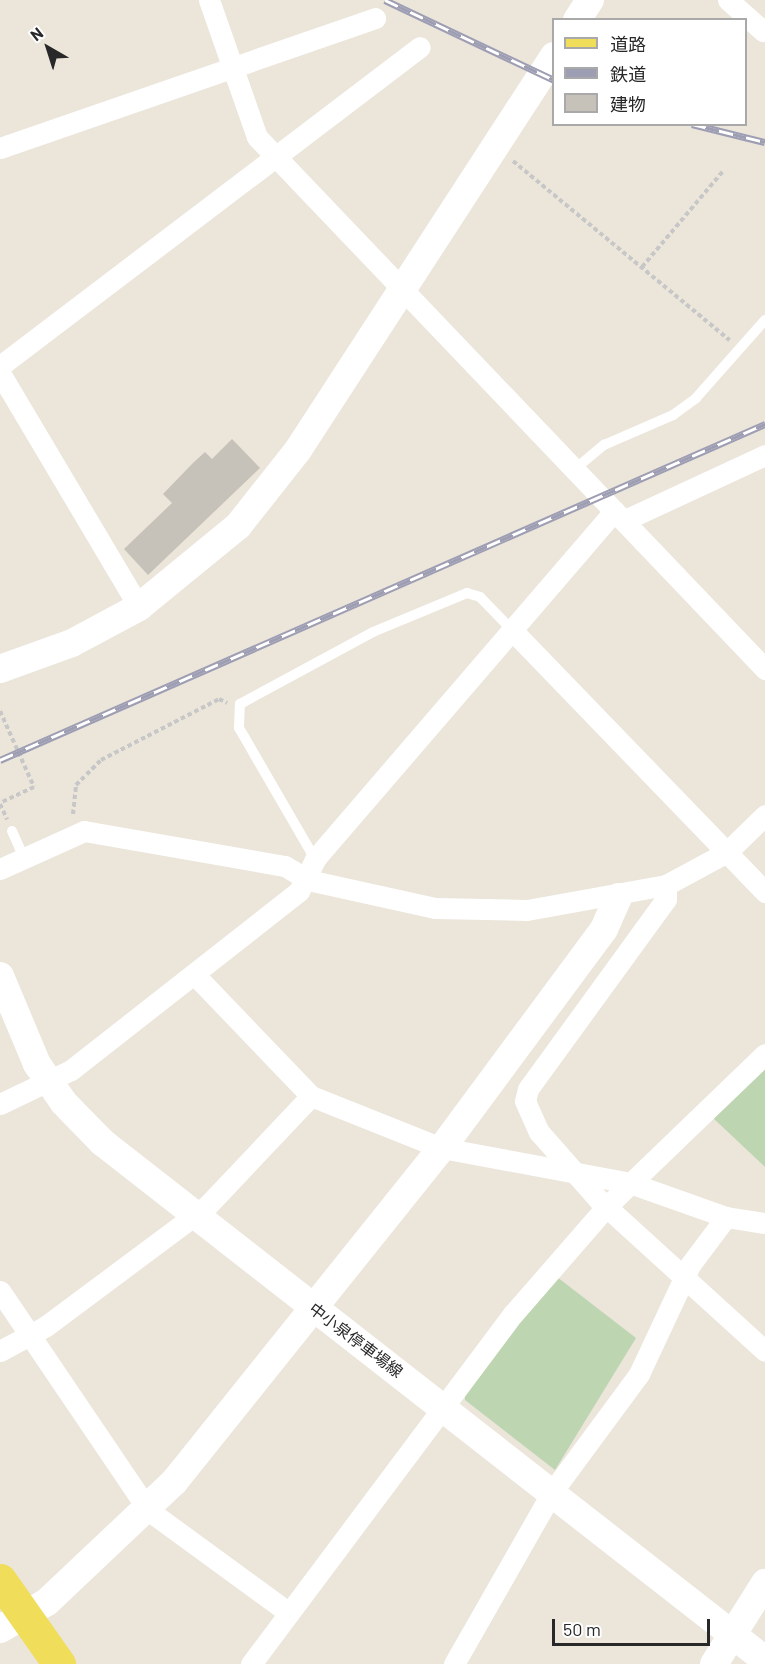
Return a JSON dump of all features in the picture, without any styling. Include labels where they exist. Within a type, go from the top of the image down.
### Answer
[{"type":"main road","points":[[0,1580],[13,1623],[59,1664]]},
{"type":"street","points":[[209,0],[257,137],[400,290],[575,469],[765,669]]},
{"type":"street","points":[[578,18],[590,0]]},
{"type":"street","points":[[728,0],[763,30]]},
{"type":"street","points":[[0,148],[375,18]]},
{"type":"street","points":[[0,366],[420,47]]},
{"type":"street","points":[[0,669],[72,643],[139,607],[199,562],[254,508],[552,59]]},
{"type":"street","points":[[0,373],[139,607]]},
{"type":"street","points":[[0,1104],[49,1084],[194,974],[308,880],[315,859],[512,628],[620,516],[765,455]]},
{"type":"street","points":[[512,628],[765,892]]},
{"type":"street","points":[[0,869],[73,834],[84,831],[285,866],[308,880],[435,908],[527,910],[618,897],[666,885],[727,852],[765,815]]},
{"type":"street","points":[[666,885],[666,899],[528,1089],[525,1101],[530,1120],[607,1206],[765,1351]]},
{"type":"street","points":[[13,1623],[148,1510],[442,1148],[604,928],[618,897]]},
{"type":"street","points":[[194,974],[311,1096],[442,1148],[630,1183],[726,1217],[765,1223]]},
{"type":"street","name":"中小泉停車場線","points":[[0,976],[49,1084],[102,1142],[765,1660]]},
{"type":"street","points":[[568,978],[597,994]]},
{"type":"street","points":[[251,1664],[441,1405],[607,1206],[765,1054]]},
{"type":"street","points":[[0,1351],[30,1337],[195,1214],[311,1096]]},
{"type":"street","points":[[454,1664],[552,1492],[639,1374],[684,1277],[726,1217]]},
{"type":"street","points":[[0,1291],[148,1510],[288,1612]]},
{"type":"street","points":[[714,1664],[765,1583]]},
{"type":"lane","points":[[575,469],[604,445],[680,409],[765,320]]},
{"type":"lane","points":[[315,859],[239,728],[238,710],[373,632],[466,593],[480,597],[512,628]]},
{"type":"lane","points":[[12,831],[24,858]]},
{"type":"path","points":[[493,147],[740,348]]},
{"type":"path","points":[[642,267],[723,171]]},
{"type":"path","points":[[73,834],[76,785],[107,755],[219,699],[238,710]]},
{"type":"path","points":[[0,711],[34,787],[0,803]]},
{"type":"green space","points":[[765,1067],[765,1167],[712,1117]]},
{"type":"green space","points":[[557,1277],[636,1338],[555,1470],[465,1400],[465,1387]]},
{"type":"building","points":[[232,439],[260,468],[148,575],[124,549],[172,503],[163,494],[193,463],[205,452],[212,459]]},
{"type":"railway","points":[[385,0],[552,79]]},
{"type":"railway","points":[[700,126],[765,142]]},
{"type":"railway","points":[[0,760],[765,424]]}]
